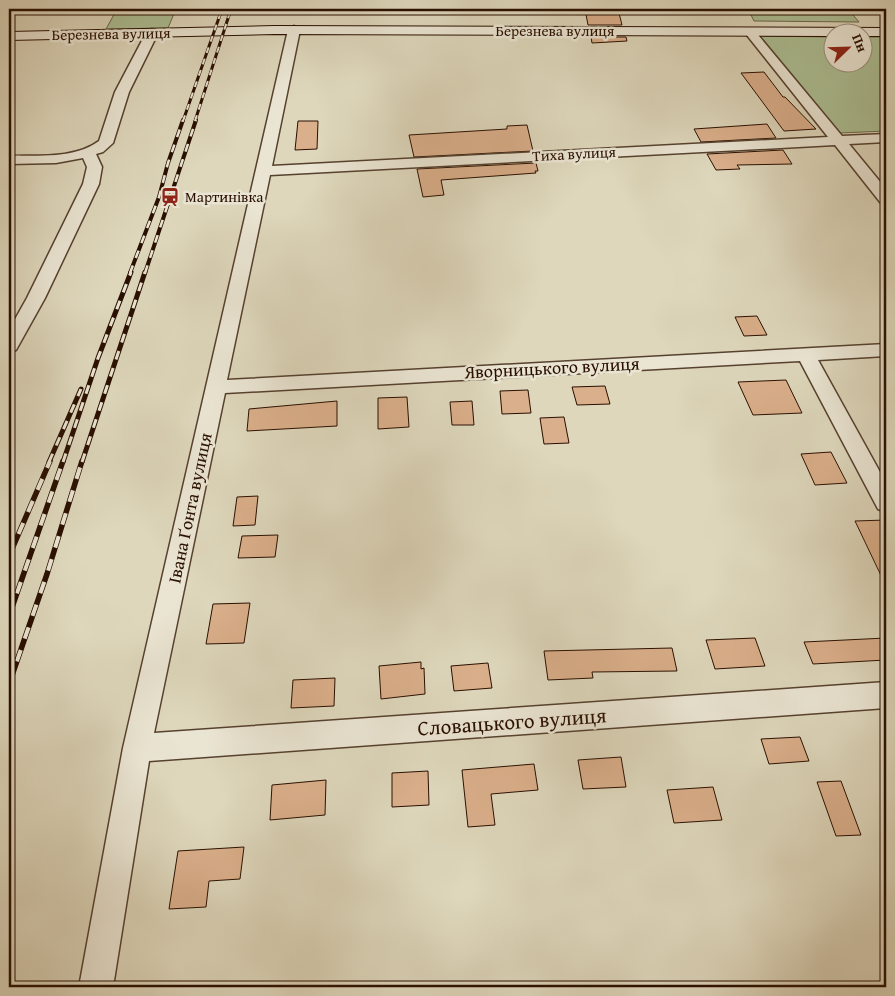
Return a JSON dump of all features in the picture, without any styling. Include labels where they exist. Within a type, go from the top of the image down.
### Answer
[{"type":"main road","name":"Березнева вулиця","points":[[9,36],[294,30],[886,32]]},
{"type":"street","name":"Івана Ґонта вулиця","points":[[96,987],[137,748],[294,30]]},
{"type":"street","points":[[750,32],[886,199]]},
{"type":"street","points":[[9,160],[56,160],[86,153],[106,143],[122,92],[152,33]]},
{"type":"street","name":"Тиха вулиця","points":[[263,171],[886,138]]},
{"type":"street","points":[[9,346],[36,298],[91,184],[96,164],[93,158],[86,153]]},
{"type":"street","name":"Яворницького вулиця","points":[[217,386],[886,350]]},
{"type":"street","points":[[806,355],[886,503]]},
{"type":"street","name":"Словацького вулиця","points":[[137,748],[886,695]]},
{"type":"green space","points":[[117,9],[176,9],[168,28],[106,29]]},
{"type":"green space","points":[[748,9],[848,9],[859,22],[754,21]]},
{"type":"green space","points":[[757,36],[822,37],[822,72],[872,72],[872,37],[886,37],[886,131],[839,133]]},
{"type":"building","points":[[585,9],[618,9],[622,25],[588,25]]},
{"type":"building","points":[[591,37],[626,37],[627,41],[592,43]]},
{"type":"building","points":[[764,72],[783,97],[816,129],[784,131],[741,73]]},
{"type":"building","points":[[298,121],[318,121],[317,149],[295,150]]},
{"type":"building","points":[[767,124],[776,138],[701,142],[694,129]]},
{"type":"building","points":[[527,125],[533,151],[414,157],[409,135],[507,129],[507,126]]},
{"type":"building","points":[[783,150],[792,164],[737,165],[740,169],[716,170],[707,154]]},
{"type":"building","points":[[536,163],[538,171],[535,171],[536,173],[441,180],[444,195],[423,197],[417,169]]},
{"type":"building","points":[[757,316],[767,335],[744,336],[735,317]]},
{"type":"building","points":[[786,380],[802,413],[753,415],[738,382]]},
{"type":"building","points":[[605,386],[610,404],[577,405],[572,387]]},
{"type":"building","points":[[528,390],[531,413],[502,414],[500,391]]},
{"type":"building","points":[[407,397],[409,427],[378,429],[378,398]]},
{"type":"building","points":[[337,401],[337,426],[247,431],[249,409]]},
{"type":"building","points":[[472,401],[474,425],[452,425],[450,402]]},
{"type":"building","points":[[564,417],[569,443],[544,444],[540,418]]},
{"type":"building","points":[[831,452],[847,483],[815,485],[801,454]]},
{"type":"building","points":[[258,496],[255,525],[233,526],[237,497]]},
{"type":"building","points":[[886,520],[886,586],[855,521]]},
{"type":"building","points":[[278,535],[275,557],[238,558],[242,536]]},
{"type":"building","points":[[250,603],[244,643],[206,644],[213,604]]},
{"type":"building","points":[[755,638],[765,666],[715,669],[706,640]]},
{"type":"building","points":[[886,638],[886,660],[813,664],[804,642]]},
{"type":"building","points":[[672,648],[677,671],[592,672],[593,678],[548,680],[544,651]]},
{"type":"building","points":[[421,662],[421,669],[424,668],[425,694],[381,699],[379,666]]},
{"type":"building","points":[[488,663],[492,688],[454,691],[451,666]]},
{"type":"building","points":[[335,678],[334,706],[291,708],[293,680]]},
{"type":"building","points":[[800,737],[809,761],[769,764],[761,739]]},
{"type":"building","points":[[621,757],[626,787],[583,789],[578,760]]},
{"type":"building","points":[[534,764],[538,790],[491,794],[495,825],[468,827],[462,770]]},
{"type":"building","points":[[428,771],[429,805],[392,807],[392,773]]},
{"type":"building","points":[[326,780],[325,815],[270,820],[272,785]]},
{"type":"building","points":[[841,781],[861,835],[836,836],[817,782]]},
{"type":"building","points":[[713,787],[722,820],[674,823],[667,790]]},
{"type":"building","points":[[244,847],[240,879],[209,881],[206,907],[169,909],[178,851]]},
{"type":"railway","points":[[183,121],[222,9]]},
{"type":"railway","points":[[195,121],[231,9]]},
{"type":"railway","points":[[130,273],[159,197],[168,163],[183,120]]},
{"type":"railway","points":[[145,273],[196,120]]},
{"type":"railway","points":[[63,462],[98,358],[131,272]]},
{"type":"railway","points":[[82,462],[145,272]]},
{"type":"railway","points":[[49,462],[81,389]]},
{"type":"railway","points":[[9,556],[50,461]]},
{"type":"railway","points":[[9,616],[63,461]]},
{"type":"railway","points":[[9,684],[47,574],[82,461]]},
{"type":"place","name":"Мартинівка","points":[[170,197]]}]
